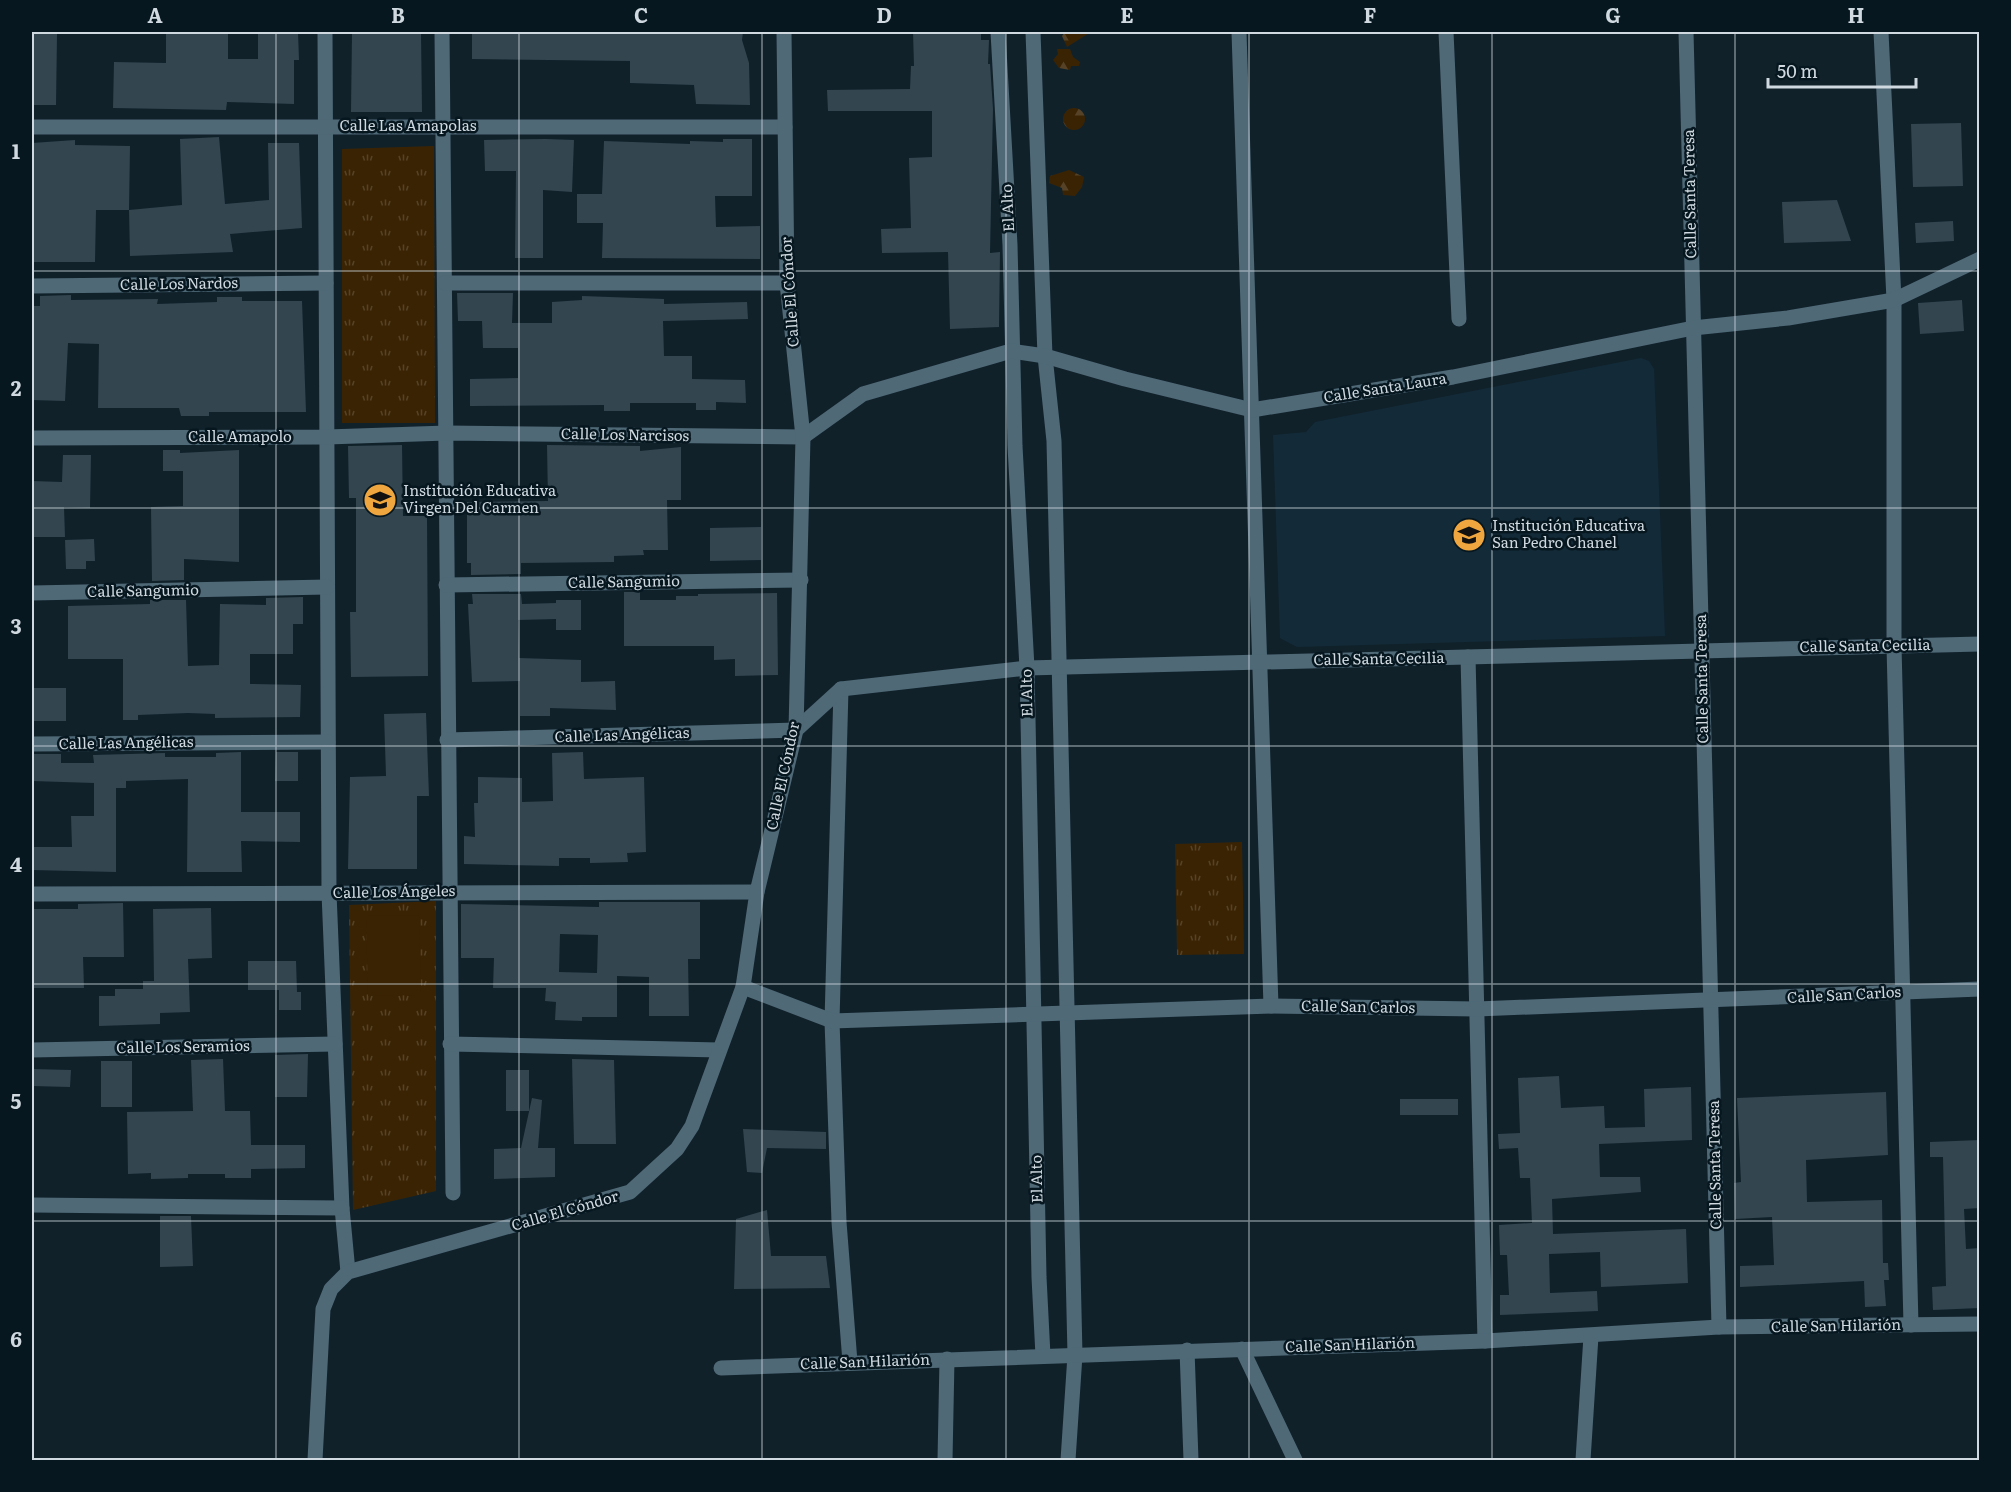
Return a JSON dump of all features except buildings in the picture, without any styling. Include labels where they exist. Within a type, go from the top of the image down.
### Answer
[{"type":"street","points":[[315,1461],[323,1309],[331,1289],[348,1272],[342,1208],[329,893],[325,32]]},
{"type":"street","points":[[442,32],[453,1193]]},
{"type":"street","name":"Calle El Cóndor","points":[[348,1272],[630,1192],[677,1149],[692,1126],[743,987],[758,892],[796,730],[803,437],[787,283],[784,32]]},
{"type":"street","name":"El Alto","points":[[998,32],[1010,245],[1011,351],[1027,668],[1042,1356]]},
{"type":"street","name":"El Alto","points":[[1033,32],[1046,356],[1054,441],[1075,1355],[1068,1461]]},
{"type":"street","points":[[1239,32],[1271,1005]]},
{"type":"street","points":[[1446,32],[1459,319]]},
{"type":"street","name":"Calle Santa Teresa","points":[[1686,32],[1719,1327]]},
{"type":"street","points":[[1881,32],[1894,300],[1894,646],[1911,1325]]},
{"type":"street","name":"Calle Las Amapolas","points":[[32,127],[785,127]]},
{"type":"street","name":"Calle Santa Laura","points":[[803,437],[863,394],[1011,351],[1046,356],[1125,380],[1252,410],[1453,377],[1693,328],[1788,318],[1894,300],[1980,259]]},
{"type":"street","name":"Calle Los Nardos","points":[[32,286],[326,283]]},
{"type":"street","points":[[445,283],[787,283]]},
{"type":"street","name":"Calle Amapolo","points":[[32,438],[327,437],[447,433]]},
{"type":"street","name":"Calle Los Narcisos","points":[[447,433],[803,437]]},
{"type":"street","name":"Calle Sangumio","points":[[447,585],[801,580]]},
{"type":"street","name":"Calle Sangumio","points":[[32,593],[327,587]]},
{"type":"street","name":"Calle Santa Cecilia","points":[[841,688],[1027,668],[1980,644]]},
{"type":"street","points":[[1468,657],[1485,1341]]},
{"type":"street","points":[[796,730],[841,688]]},
{"type":"street","points":[[841,688],[832,1021],[839,1222],[850,1362]]},
{"type":"street","name":"Calle Las Angélicas","points":[[447,740],[796,730]]},
{"type":"street","name":"Calle Las Angélicas","points":[[32,744],[328,742]]},
{"type":"street","name":"Calle Los Ángeles","points":[[32,894],[449,891],[758,892]]},
{"type":"street","name":"Calle San Carlos","points":[[743,987],[832,1021],[1271,1005],[1477,1010],[1980,988]]},
{"type":"street","name":"Calle Los Seramios","points":[[32,1050],[334,1044]]},
{"type":"street","points":[[450,1044],[719,1050]]},
{"type":"street","points":[[32,1205],[342,1208]]},
{"type":"street","name":"Calle San Hilarión","points":[[721,1368],[1485,1341],[1719,1327],[1980,1324]]},
{"type":"street","points":[[1583,1461],[1591,1336]]},
{"type":"street","points":[[1242,1349],[1295,1461]]},
{"type":"street","points":[[1187,1350],[1191,1461]]},
{"type":"street","points":[[945,1461],[947,1359]]},
{"type":"shaded area","name":"Institución Educativa San Pedro Chanel","points":[[1641,358],[1649,361],[1654,369],[1665,636],[1297,647],[1280,638],[1273,435],[1306,432],[1315,422]]},
{"type":"green space","points":[[1065,32],[1091,32],[1067,47],[1062,36]]},
{"type":"green space","points":[[1057,49],[1070,49],[1073,57],[1080,62],[1079,66],[1071,66],[1070,70],[1059,68],[1053,60],[1058,54]]},
{"type":"green space","points":[[1074,108],[1082,111],[1085,119],[1082,127],[1074,130],[1066,127],[1063,119],[1066,111]]},
{"type":"green space","points":[[434,146],[435,423],[342,423],[342,149]]},
{"type":"green space","points":[[1069,170],[1084,177],[1082,187],[1075,196],[1063,195],[1062,188],[1049,183],[1050,176]]},
{"type":"green space","points":[[1242,842],[1244,954],[1177,955],[1175,844]]},
{"type":"green space","points":[[436,901],[436,1191],[353,1210],[349,905]]},
{"type":"green space","points":[[419,915],[421,995],[368,996],[366,916]]},
{"type":"place","name":"Institución Educativa Virgen Del Carmen","points":[[380,500]]},
{"type":"place","name":"Institución Educativa San Pedro Chanel","points":[[1469,535]]}]
